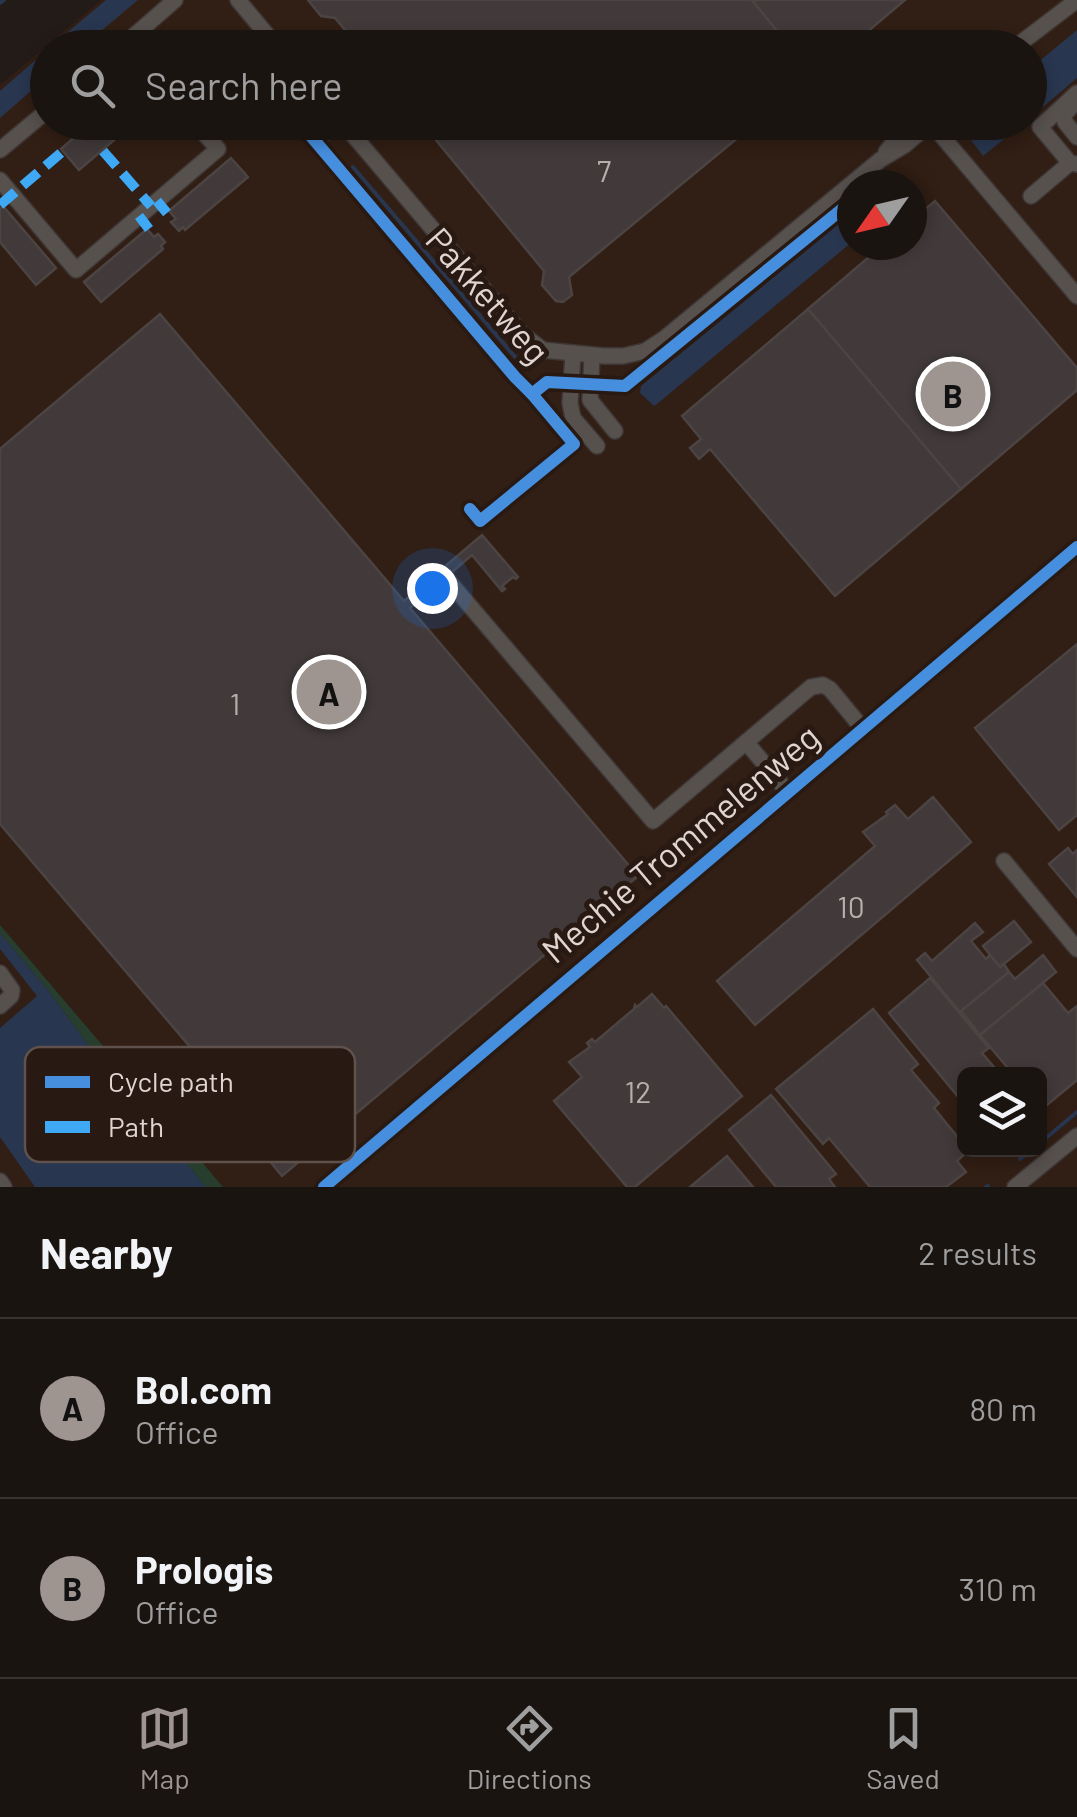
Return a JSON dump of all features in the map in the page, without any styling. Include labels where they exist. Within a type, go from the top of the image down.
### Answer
[{"type":"street","points":[[142,30],[175,0]]},
{"type":"street","points":[[238,0],[263,30]]},
{"type":"street","points":[[1038,30],[1077,0]]},
{"type":"street","points":[[1047,121],[1077,93]]},
{"type":"street","points":[[1077,102],[1063,116],[1077,137]]},
{"type":"street","points":[[1077,110],[1073,120],[1077,126]]},
{"type":"street","points":[[0,150],[30,125]]},
{"type":"street","points":[[1031,196],[1074,164],[1047,135]]},
{"type":"street","points":[[0,180],[76,270],[218,149],[210,140]]},
{"type":"street","name":"Pakketweg","points":[[357,140],[521,332],[543,350],[592,355],[646,352],[880,160]]},
{"type":"street","points":[[880,160],[896,140]]},
{"type":"street","points":[[880,160],[912,140]]},
{"type":"street","points":[[945,140],[1077,296]]},
{"type":"street","points":[[572,353],[570,403],[605,439],[590,390],[592,355]]},
{"type":"street","name":"Mechie Trommelenweg","points":[[355,1161],[1077,548]]},
{"type":"street","points":[[446,579],[653,821],[812,686],[818,684],[830,690],[863,729]]},
{"type":"street","points":[[746,742],[788,792]]},
{"type":"street","points":[[1004,861],[1077,950]]},
{"type":"street","points":[[0,973],[12,990],[0,1006]]},
{"type":"street","points":[[1015,1187],[1077,1136]]},
{"type":"street","name":"Mechie Trommelenweg","points":[[324,1187],[353,1162]]},
{"type":"street","points":[[0,1180],[4,1187]]},
{"type":"shaded area","points":[[101,0],[1077,0],[1077,1187],[0,1187],[0,85],[30,60],[30,140],[1047,140],[1047,30],[65,30]]},
{"type":"green space","points":[[0,925],[104,1047],[90,1047],[0,933]]},
{"type":"green space","points":[[185,1162],[202,1162],[223,1187],[206,1187]]},
{"type":"water","points":[[106,0],[138,0],[102,30],[70,30]]},
{"type":"water","points":[[1077,30],[1077,78],[1047,104],[1047,55]]},
{"type":"water","points":[[30,65],[30,92],[0,118],[0,91]]},
{"type":"water","points":[[971,140],[1003,140],[983,156]]},
{"type":"water","points":[[837,225],[837,254],[657,404],[654,406],[640,393],[641,386]]},
{"type":"water","points":[[0,933],[90,1047],[25,1047],[25,1162],[185,1162],[206,1187],[35,1187],[0,1137],[0,1028],[37,996],[0,949]]},
{"type":"building","points":[[308,0],[752,0],[776,30],[345,30],[335,18],[321,16]]},
{"type":"building","points":[[752,0],[905,0],[869,30],[776,30]]},
{"type":"building","points":[[71,140],[114,140],[79,170],[61,149]]},
{"type":"building","points":[[436,140],[735,140],[569,277],[572,295],[563,302],[556,301],[542,285],[544,271]]},
{"type":"building","points":[[231,158],[248,177],[179,231],[171,222],[176,219],[169,211]]},
{"type":"building","points":[[935,201],[1077,368],[1077,390],[961,489],[808,309],[865,260],[927,260],[927,208]]},
{"type":"building","points":[[3,206],[56,268],[36,285],[0,242]]},
{"type":"building","points":[[147,229],[165,242],[163,249],[101,302],[84,282]]},
{"type":"building","points":[[808,309],[961,489],[835,596],[710,449],[699,459],[690,448],[701,439],[682,416]]},
{"type":"building","points":[[160,314],[404,601],[482,535],[518,577],[502,586],[502,591],[472,555],[410,608],[638,876],[355,1114],[355,1047],[190,1047],[0,824],[0,449]]},
{"type":"building","points":[[1077,644],[1077,815],[1059,830],[975,728]]},
{"type":"building","points":[[933,797],[971,842],[755,1025],[717,981],[875,846],[863,832],[886,812],[895,805],[908,819]]},
{"type":"building","points":[[1068,848],[1073,854],[1077,850],[1077,897],[1049,864]]},
{"type":"building","points":[[1014,921],[1031,942],[1000,967],[983,946]]},
{"type":"building","points":[[975,923],[983,932],[971,941],[986,959],[990,955],[1009,972],[960,1012],[917,960],[925,953],[932,961]]},
{"type":"building","points":[[1043,955],[1056,972],[980,1035],[961,1011],[1009,972],[1015,979]]},
{"type":"building","points":[[930,978],[989,1048],[982,1053],[994,1067],[957,1067],[957,1096],[889,1013]]},
{"type":"building","points":[[1043,983],[1068,1013],[1077,1006],[1077,1080],[1047,1105],[1047,1067],[1007,1067],[980,1035]]},
{"type":"building","points":[[652,994],[742,1096],[635,1187],[627,1187],[554,1101],[582,1077],[569,1062],[590,1047],[587,1043],[592,1039],[595,1042]]},
{"type":"building","points":[[873,1009],[918,1064],[911,1070],[939,1103],[934,1108],[957,1136],[957,1157],[961,1157],[957,1161],[966,1172],[946,1187],[870,1187],[829,1138],[823,1144],[776,1089]]},
{"type":"building","points":[[771,1095],[836,1174],[829,1179],[835,1187],[776,1187],[729,1130]]},
{"type":"building","points":[[727,1156],[753,1187],[690,1187]]},
{"type":"building","points":[[270,1162],[299,1162],[282,1176]]},
{"type":"waterway","points":[[0,3],[4,0]]},
{"type":"waterway","points":[[353,167],[522,365]]},
{"type":"waterway","points":[[1047,1137],[1077,1112]]},
{"type":"marked path","points":[[103,151],[151,206]]},
{"type":"marked path","points":[[0,205],[62,152]]},
{"type":"marked path","points":[[157,201],[167,213]]},
{"type":"marked path","points":[[139,216],[149,229]]},
{"type":"cycle path","points":[[314,140],[532,394],[547,382],[625,386],[837,213]]},
{"type":"cycle path","points":[[470,509],[480,521],[574,444],[532,394]]},
{"type":"cycle path","points":[[355,1161],[1077,547]]},
{"type":"cycle path","points":[[324,1187],[353,1162]]},
{"type":"place","name":"Prologis","points":[[953,394]]},
{"type":"place","name":"Bol.com","points":[[329,692]]}]
